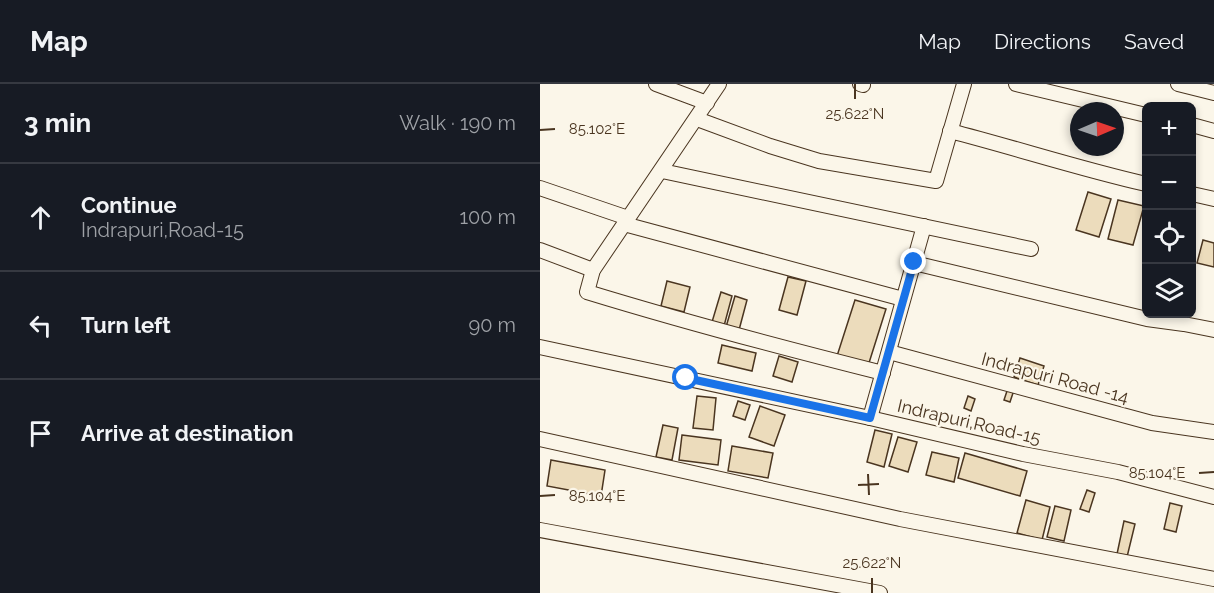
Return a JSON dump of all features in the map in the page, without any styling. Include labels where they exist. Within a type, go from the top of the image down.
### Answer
[{"type":"street","points":[[656,84],[707,103]]},
{"type":"street","points":[[719,84],[593,270],[587,292],[751,340],[883,373]]},
{"type":"street","points":[[697,119],[770,147],[819,160],[936,181],[964,84]]},
{"type":"street","points":[[1016,84],[1142,114]]},
{"type":"street","points":[[1178,84],[1214,93]]},
{"type":"street","points":[[1196,126],[1214,130]]},
{"type":"street","points":[[950,131],[1142,183]]},
{"type":"street","points":[[662,171],[1031,249]]},
{"type":"street","points":[[540,188],[626,221],[903,299]]},
{"type":"street","points":[[1196,195],[1214,199]]},
{"type":"street","points":[[870,418],[924,226]]},
{"type":"street","points":[[540,250],[593,270]]},
{"type":"street","points":[[914,262],[1148,319],[1214,330]]},
{"type":"street","name":"Indrapuri,Road-15","points":[[540,347],[870,418],[1023,454],[1118,472],[1214,496]]},
{"type":"street","name":"Indrapuri Road -14","points":[[888,352],[1152,423],[1214,432]]},
{"type":"street","points":[[540,439],[900,519],[1214,579]]},
{"type":"street","points":[[540,530],[880,593]]},
{"type":"building","points":[[1088,192],[1111,199],[1099,237],[1076,230]]},
{"type":"building","points":[[1118,200],[1142,206],[1133,245],[1108,239]]},
{"type":"building","points":[[1203,240],[1214,243],[1214,267],[1197,263]]},
{"type":"building","points":[[788,277],[806,281],[797,315],[779,310]]},
{"type":"building","points":[[667,281],[690,287],[684,312],[661,306]]},
{"type":"building","points":[[721,292],[732,296],[724,326],[712,322]]},
{"type":"building","points":[[735,296],[747,300],[739,330],[726,327]]},
{"type":"building","points":[[855,300],[886,309],[868,366],[837,356]]},
{"type":"building","points":[[722,345],[756,353],[752,371],[718,363]]},
{"type":"building","points":[[779,356],[798,362],[792,382],[773,376]]},
{"type":"building","points":[[1020,358],[1044,366],[1038,385],[1014,377]]},
{"type":"building","points":[[1008,388],[1014,390],[1010,402],[1004,400]]},
{"type":"building","points":[[697,396],[716,398],[713,430],[693,428]]},
{"type":"building","points":[[968,396],[975,399],[971,411],[964,408]]},
{"type":"building","points":[[738,401],[750,405],[745,420],[733,416]]},
{"type":"building","points":[[760,406],[785,415],[774,446],[749,437]]},
{"type":"building","points":[[663,425],[678,428],[672,460],[656,457]]},
{"type":"building","points":[[875,430],[892,434],[884,467],[867,462]]},
{"type":"building","points":[[682,435],[721,440],[718,465],[679,460]]},
{"type":"building","points":[[898,437],[917,442],[908,472],[889,466]]},
{"type":"building","points":[[732,446],[773,453],[768,478],[728,471]]},
{"type":"building","points":[[932,452],[959,458],[954,482],[926,475]]},
{"type":"building","points":[[965,453],[1027,471],[1020,496],[958,478]]},
{"type":"building","points":[[551,460],[605,470],[601,496],[547,486]]},
{"type":"building","points":[[1087,490],[1095,493],[1089,512],[1080,509]]},
{"type":"building","points":[[1026,500],[1050,507],[1042,540],[1017,533]]},
{"type":"building","points":[[1170,503],[1182,506],[1176,532],[1164,529]]},
{"type":"building","points":[[1055,506],[1071,510],[1064,541],[1047,537]]},
{"type":"building","points":[[1124,521],[1135,524],[1127,557],[1117,554]]},
{"type":"route","points":[[686,378],[870,418],[914,262]]}]
